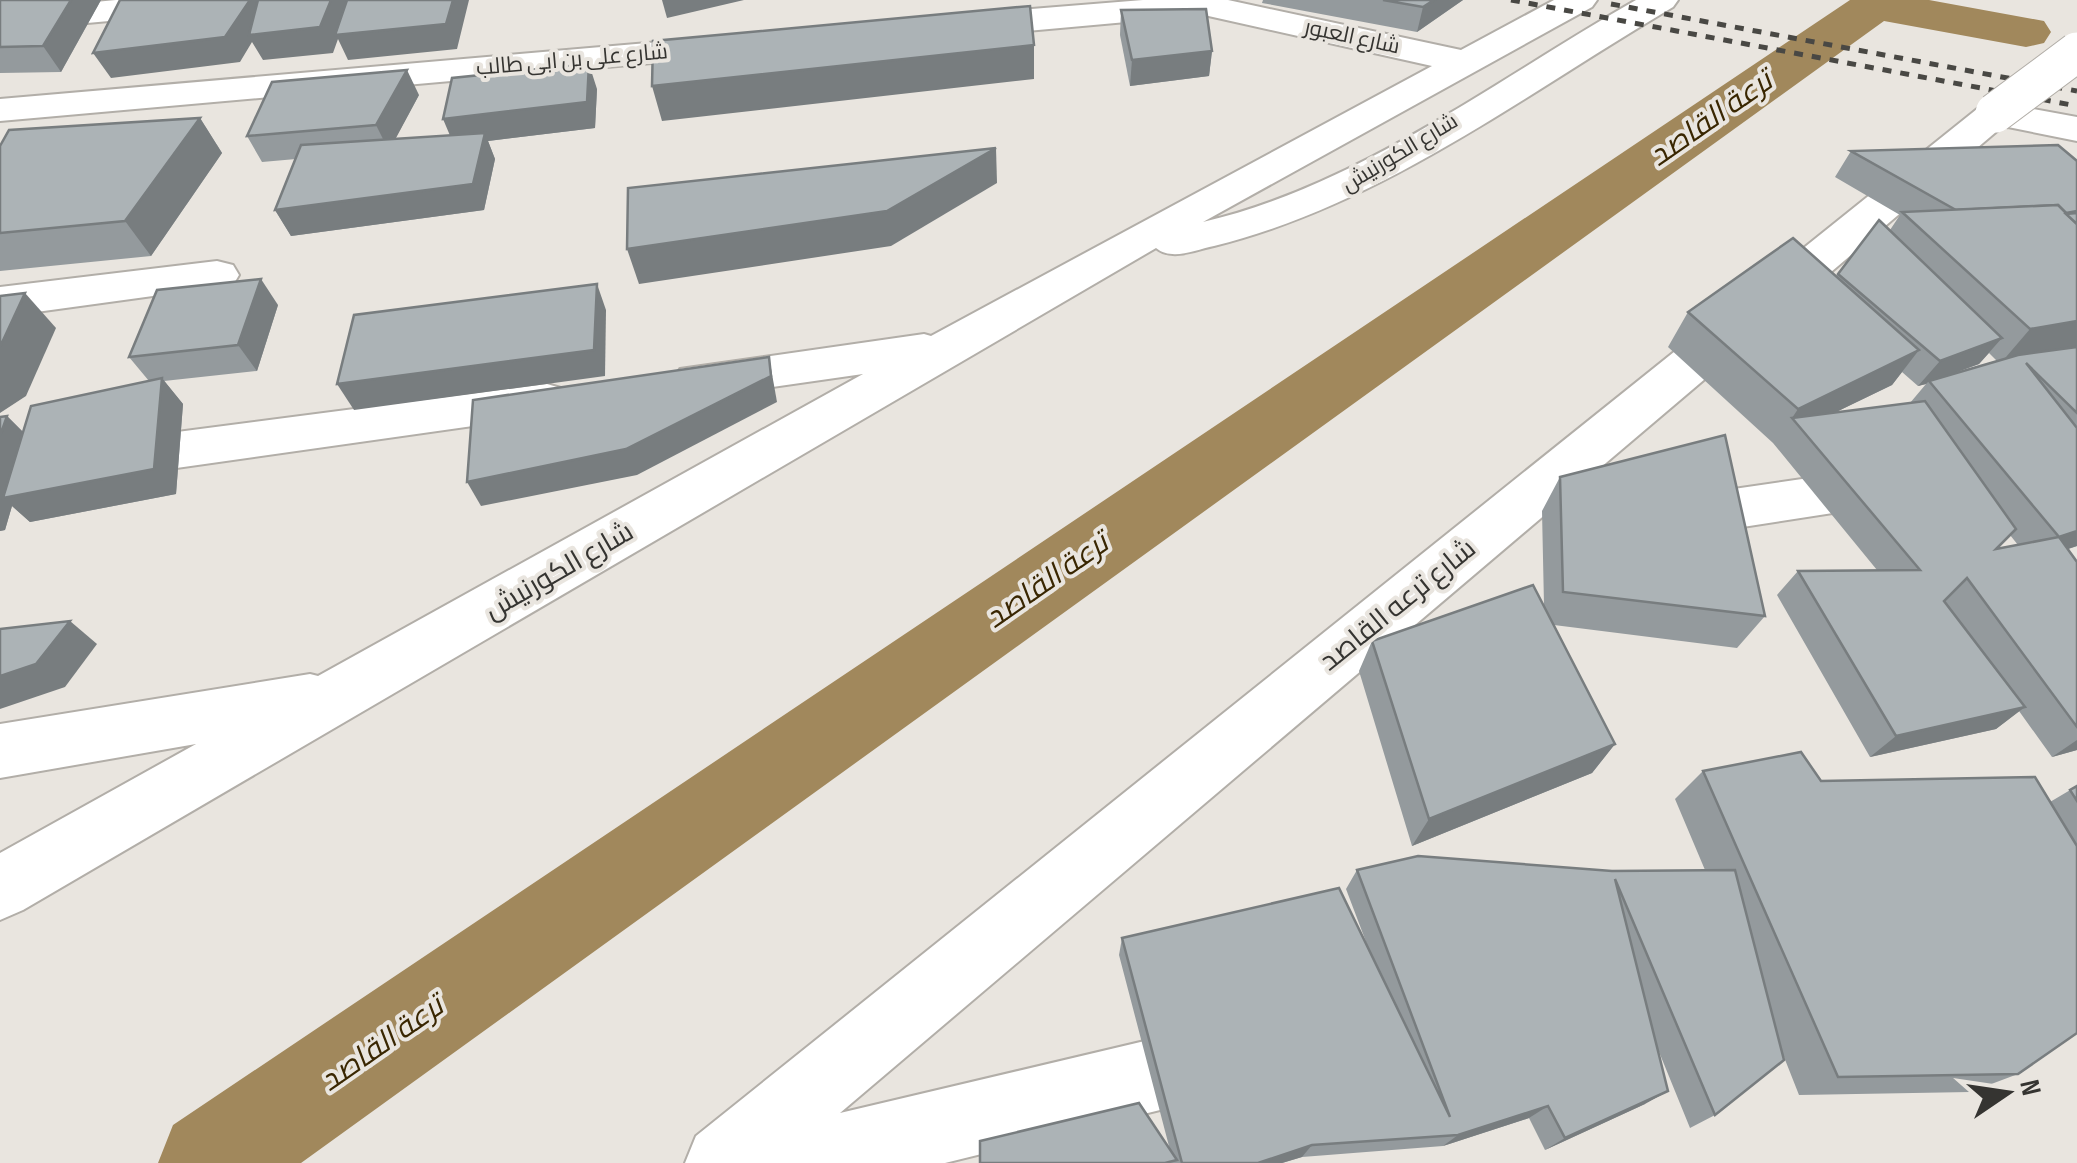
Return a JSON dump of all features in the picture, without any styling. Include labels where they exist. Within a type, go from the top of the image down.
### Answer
[{"type":"street","points":[[0,21],[229,0]]},
{"type":"street","name":"شارع الكورنيش","points":[[0,888],[1116,252],[1580,0]]},
{"type":"street","name":"شارع الكورنيش","points":[[1116,252],[1243,225],[1330,194],[1661,0]]},
{"type":"street","points":[[926,29],[1193,2]]},
{"type":"street","name":"شارع العبور","points":[[1193,2],[1465,62]]},
{"type":"street","name":"شارع على بن ابى طالب","points":[[0,110],[768,43]]},
{"type":"street","name":"شارع ترعه القاصد","points":[[723,1163],[1995,112],[2077,52]]},
{"type":"street","points":[[1995,112],[2077,129]]},
{"type":"street","points":[[0,302],[217,275]]},
{"type":"street","points":[[660,386],[951,346]]},
{"type":"street","points":[[0,474],[582,396]]},
{"type":"street","points":[[1617,527],[1943,477]]},
{"type":"street","points":[[1464,550],[1560,536]]},
{"type":"street","points":[[0,751],[348,692]]},
{"type":"street","points":[[790,1163],[1290,1042]]},
{"type":"building","points":[[0,0],[71,0],[43,46],[0,47]]},
{"type":"building","points":[[120,0],[250,0],[225,37],[93,53]]},
{"type":"building","points":[[258,0],[331,0],[320,27],[249,35]]},
{"type":"building","points":[[347,0],[453,0],[446,24],[335,35]]},
{"type":"building","points":[[1383,0],[1434,0],[1423,7]]},
{"type":"building","points":[[1030,6],[1034,45],[652,86],[653,41]]},
{"type":"building","points":[[1206,9],[1212,51],[1132,60],[1121,10]]},
{"type":"building","points":[[589,64],[587,102],[443,119],[452,78]]},
{"type":"building","points":[[407,70],[376,125],[247,136],[272,82]]},
{"type":"building","points":[[200,118],[125,221],[0,233],[0,146],[9,130]]},
{"type":"building","points":[[485,133],[473,184],[275,210],[301,145]]},
{"type":"building","points":[[2058,145],[2077,161],[2077,211],[2066,213],[2058,205],[1956,210],[1851,151]]},
{"type":"building","points":[[996,148],[887,211],[627,249],[628,188]]},
{"type":"building","points":[[2058,205],[2077,224],[2077,321],[2030,329],[1902,212]]},
{"type":"building","points":[[1879,220],[2002,338],[1940,361],[1838,274]]},
{"type":"building","points":[[1793,238],[1919,350],[1798,409],[1688,312]]},
{"type":"building","points":[[261,279],[238,345],[129,357],[157,290]]},
{"type":"building","points":[[597,284],[594,350],[337,384],[354,315]]},
{"type":"building","points":[[25,293],[0,347],[0,296]]},
{"type":"building","points":[[2077,347],[2077,413],[2026,363],[2077,428],[2077,531],[2059,537],[1929,381],[2018,355]]},
{"type":"building","points":[[769,357],[771,376],[626,449],[467,482],[473,400]]},
{"type":"building","points":[[162,378],[154,469],[3,498],[31,406]]},
{"type":"building","points":[[1925,401],[2016,529],[1996,549],[2059,537],[2077,562],[2077,727],[1967,578],[1944,601],[2025,707],[1896,736],[1798,571],[1920,570],[1792,418]]},
{"type":"building","points":[[7,416],[0,436],[0,417]]},
{"type":"building","points":[[1725,435],[1765,616],[1563,592],[1560,477]]},
{"type":"building","points":[[1533,585],[1615,744],[1429,819],[1372,641]]},
{"type":"building","points":[[70,621],[36,664],[0,676],[0,629]]},
{"type":"building","points":[[1801,752],[1821,781],[2035,777],[2077,846],[2077,1033],[2018,1074],[1838,1077],[1703,771]]},
{"type":"building","points":[[1418,856],[1612,871],[1735,870],[1784,1060],[1715,1115],[1615,879],[1668,1091],[1565,1138],[1548,1106],[1458,1135],[1312,1145],[1258,1163],[1182,1163],[1122,938],[1339,888],[1450,1117],[1357,870]]},
{"type":"building","points":[[1139,1103],[1177,1160],[980,1163],[980,1141]]},
{"type":"waterway","name":"ترعة القاصد","points":[[211,1163],[1882,0]]},
{"type":"waterway","points":[[1875,5],[2026,32]]},
{"type":"railway","points":[[1511,0],[2077,106]]},
{"type":"railway","points":[[1611,4],[2077,91]]}]
